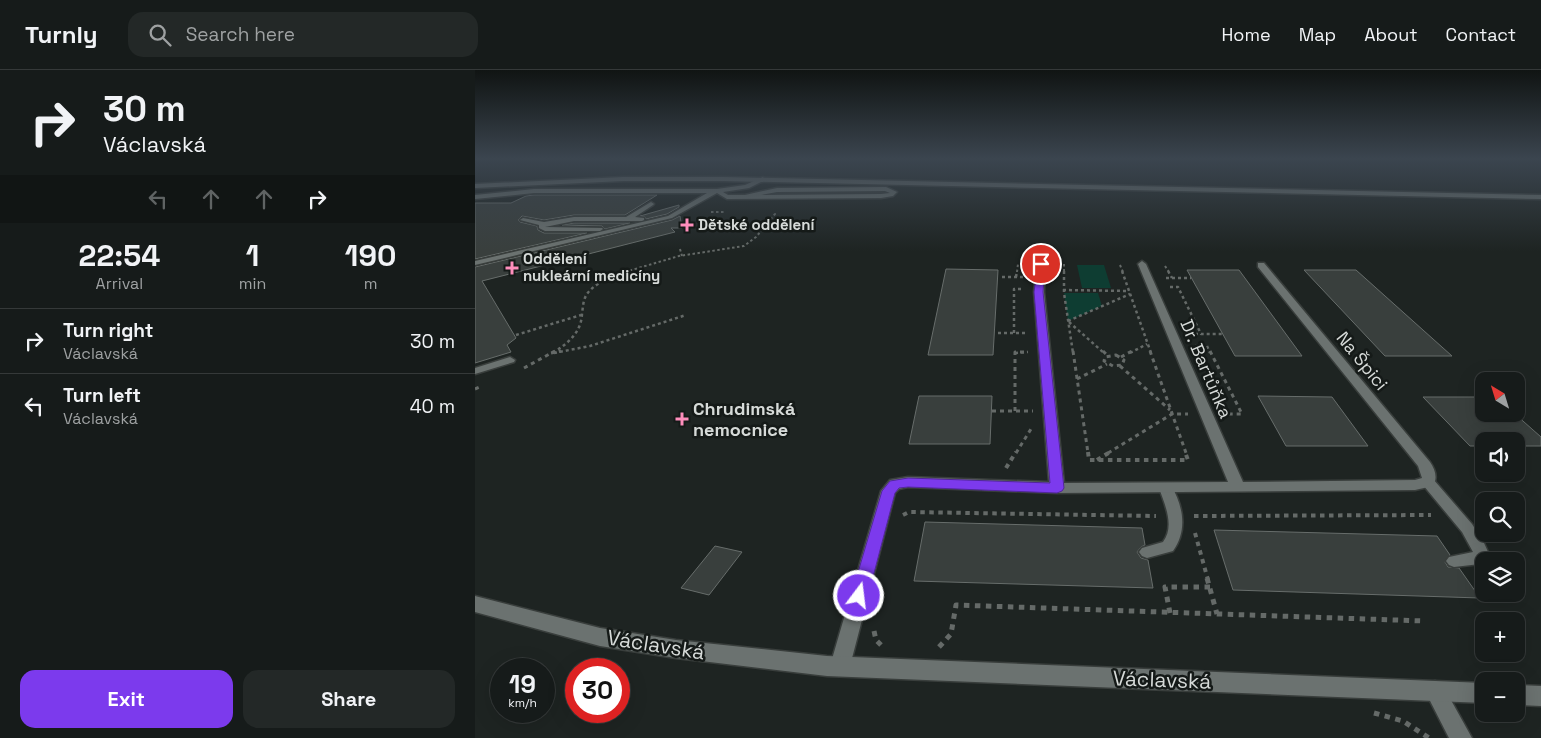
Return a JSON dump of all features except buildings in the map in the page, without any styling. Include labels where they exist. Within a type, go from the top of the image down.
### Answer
[{"type":"street","points":[[1203,189],[1541,197]]},
{"type":"street","points":[[1041,264],[1039,292],[1057,488]]},
{"type":"street","name":"Dr. Bartůňka","points":[[1142,264],[1238,487]]},
{"type":"street","name":"Na Špici","points":[[1261,265],[1425,465],[1429,478],[1428,482]]},
{"type":"street","points":[[840,666],[888,491],[895,484],[908,482],[1057,488],[1167,488],[1415,485],[1428,482]]},
{"type":"street","name":"Václavská","points":[[475,604],[600,636],[676,650],[840,666],[1475,693]]},
{"type":"street","points":[[1435,691],[1461,738]]},
{"type":"street","points":[[1525,695],[1541,696]]},
{"type":"lane","points":[[478,197],[543,191],[717,191],[732,189]]},
{"type":"lane","points":[[747,196],[777,190],[867,189]]},
{"type":"lane","points":[[717,191],[724,196],[881,196],[891,195],[894,192],[886,189]]},
{"type":"lane","points":[[475,263],[653,221],[685,211],[717,191]]},
{"type":"lane","points":[[629,218],[651,204]]},
{"type":"lane","points":[[547,227],[574,219],[629,218],[653,221]]},
{"type":"lane","points":[[523,220],[547,227],[621,228]]},
{"type":"lane","points":[[546,246],[547,227]]},
{"type":"lane","points":[[475,372],[510,360]]},
{"type":"lane","points":[[1428,482],[1476,540],[1481,554],[1475,560],[1454,561]]},
{"type":"lane","points":[[1147,552],[1162,549],[1172,542],[1177,528],[1167,488]]},
{"type":"path","points":[[685,211],[733,212]]},
{"type":"path","points":[[519,371],[551,353],[575,334],[579,329],[582,307],[587,294],[596,286],[622,275],[682,256],[745,246],[775,214],[772,212]]},
{"type":"path","points":[[680,249],[682,256]]},
{"type":"path","points":[[1016,277],[1018,264]]},
{"type":"path","points":[[1064,264],[1063,290],[1089,460],[1188,460],[1120,265]]},
{"type":"path","points":[[1165,266],[1172,278]]},
{"type":"path","points":[[1002,277],[1027,277],[1027,283]]},
{"type":"path","points":[[1164,287],[1178,287],[1201,334],[1222,334]]},
{"type":"path","points":[[1014,333],[1014,289],[1026,289]]},
{"type":"path","points":[[1063,290],[1130,292]]},
{"type":"path","points":[[1068,321],[1130,292]]},
{"type":"path","points":[[551,353],[590,346],[686,314]]},
{"type":"path","points":[[517,335],[581,315]]},
{"type":"path","points":[[1068,321],[1108,356],[1121,357],[1147,344]]},
{"type":"path","points":[[998,333],[1028,333]]},
{"type":"path","points":[[1015,411],[1015,352],[1029,352],[1029,342]]},
{"type":"path","points":[[1107,364],[1103,360],[1108,356]]},
{"type":"path","points":[[1119,366],[1125,362],[1121,357]]},
{"type":"path","points":[[1077,379],[1107,364],[1119,366],[1171,412]]},
{"type":"path","points":[[475,389],[489,384]]},
{"type":"path","points":[[992,411],[1033,411],[1033,419]]},
{"type":"path","points":[[1097,460],[1171,412]]},
{"type":"path","points":[[1003,486],[1006,467],[1033,427]]},
{"type":"path","points":[[898,520],[902,515],[909,512],[1175,516]]},
{"type":"path","points":[[1217,614],[1190,516],[1455,514]]},
{"type":"path","points":[[1170,612],[1165,587],[1210,587]]},
{"type":"path","points":[[934,647],[948,643],[956,605],[1425,621]]},
{"type":"path","points":[[875,626],[874,634],[876,640],[889,648]]},
{"type":"green space","points":[[1077,265],[1104,265],[1111,288],[1082,288]]},
{"type":"green space","points":[[1064,293],[1098,293],[1102,306],[1068,321]]},
{"type":"place","name":"Dětské oddělení","points":[[687,225]]},
{"type":"place","name":"Oddělení nukleární medicíny","points":[[512,268]]},
{"type":"place","name":"Chrudimská nemocnice","points":[[682,419]]},
{"type":"route","points":[[859,596],[888,491],[895,484],[908,482],[1057,488],[1039,292],[1041,264]]}]
